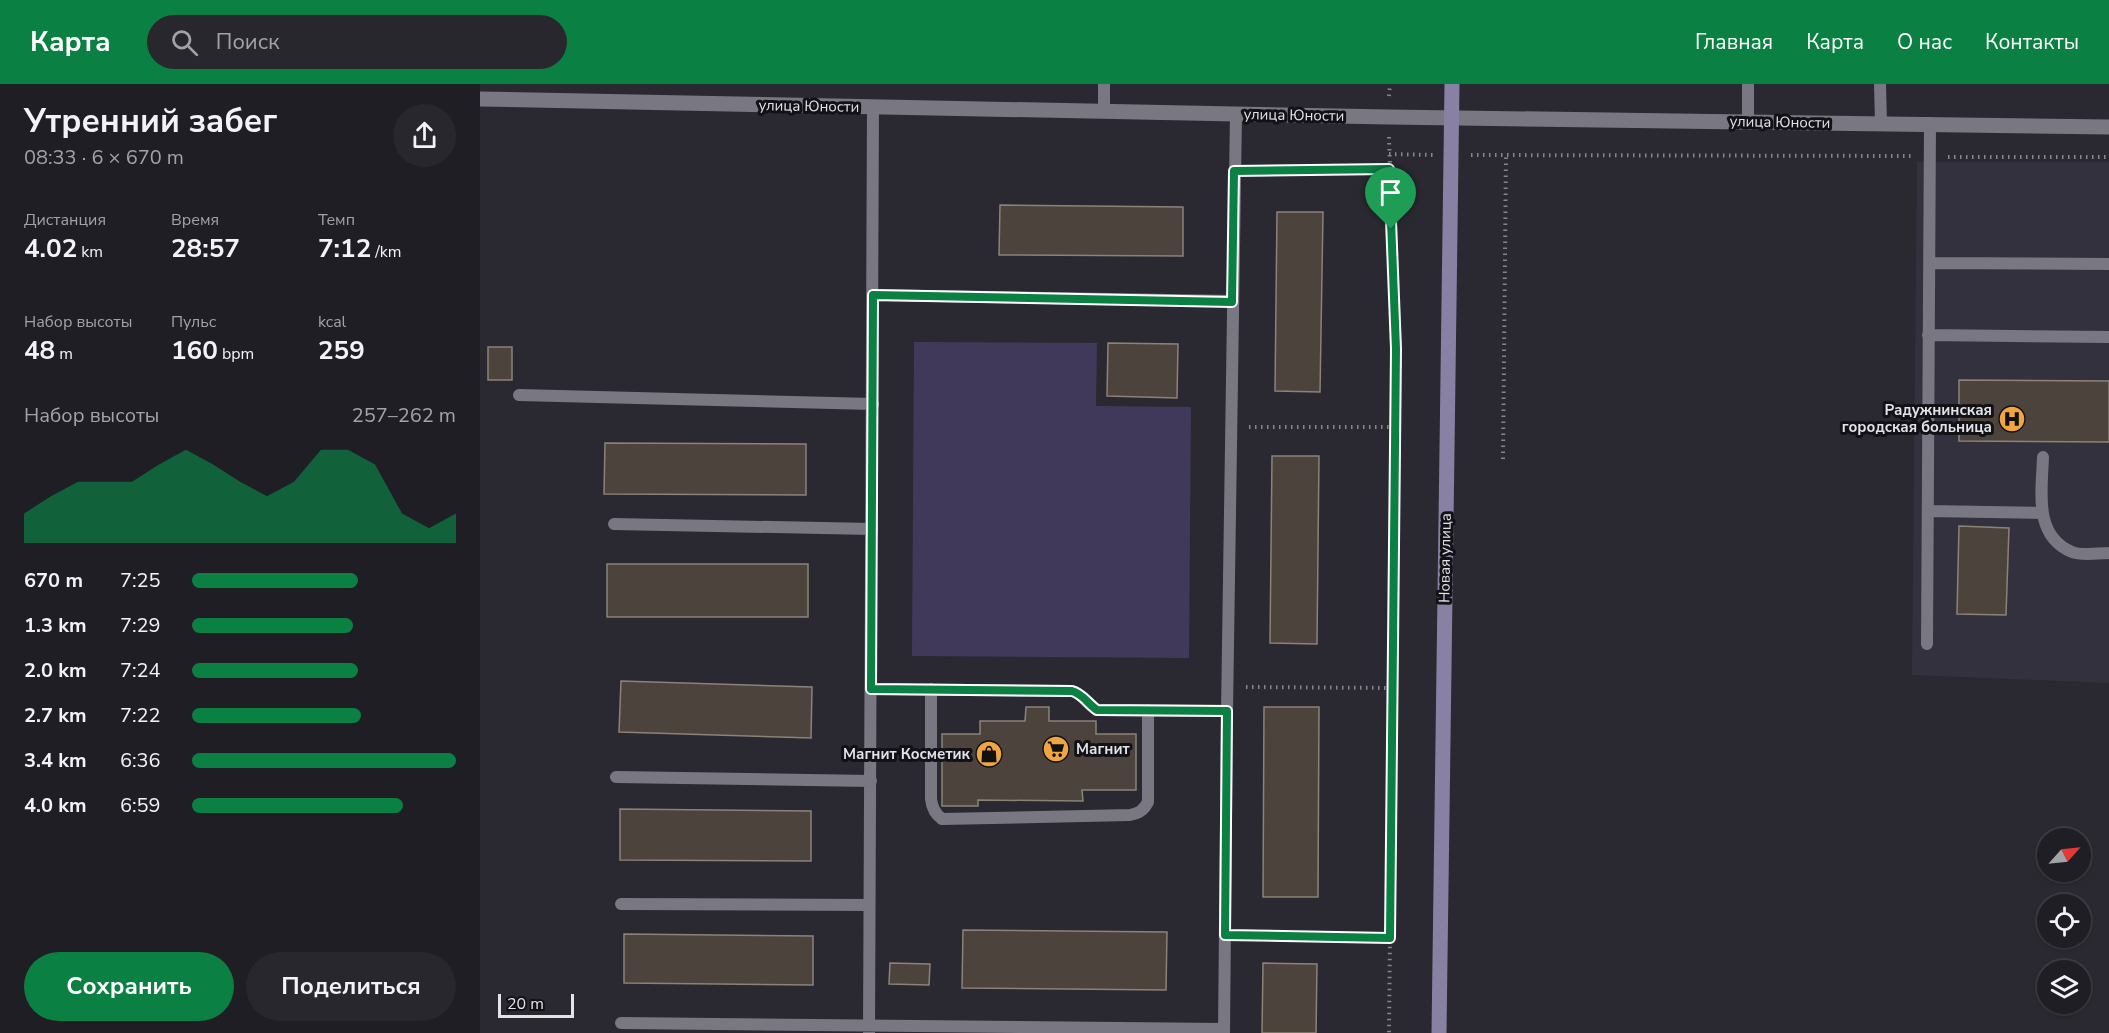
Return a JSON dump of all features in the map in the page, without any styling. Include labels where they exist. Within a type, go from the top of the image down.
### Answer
[{"type":"street","name":"Новая улица","points":[[1439,1033],[1452,84]]},
{"type":"street","name":"улица Юности","points":[[480,99],[1451,118],[2109,127]]},
{"type":"lane","points":[[1104,84],[1104,111]]},
{"type":"lane","points":[[1748,84],[1748,121]]},
{"type":"lane","points":[[1880,84],[1881,123]]},
{"type":"lane","points":[[869,1029],[873,107]]},
{"type":"lane","points":[[621,1023],[869,1029],[1224,1031],[1236,114]]},
{"type":"lane","points":[[1927,644],[1929,123]]},
{"type":"lane","points":[[1930,263],[2109,264]]},
{"type":"lane","points":[[873,295],[1232,302]]},
{"type":"lane","points":[[1928,335],[2109,337]]},
{"type":"lane","points":[[519,395],[873,404]]},
{"type":"lane","points":[[2043,457],[2042,513],[2046,530],[2058,544],[2074,553],[2109,553]]},
{"type":"lane","points":[[1928,511],[2042,513]]},
{"type":"lane","points":[[614,524],[872,529]]},
{"type":"lane","points":[[871,689],[1072,691],[1080,693],[1097,710],[1227,711]]},
{"type":"lane","points":[[931,689],[931,799],[936,815],[942,819],[1130,815],[1144,810],[1148,802],[1148,710]]},
{"type":"lane","points":[[616,777],[871,782]]},
{"type":"lane","points":[[621,904],[868,905]]},
{"type":"path","points":[[1389,154],[1396,349],[1389,1033]]},
{"type":"path","points":[[1503,459],[1506,155],[2109,157]]},
{"type":"path","points":[[1234,171],[1389,169]]},
{"type":"path","points":[[1231,427],[1395,427]]},
{"type":"path","points":[[1227,686],[1392,688]]},
{"type":"path","points":[[1225,935],[1390,938]]},
{"type":"shaded area","name":"Радужнинская городская больница","points":[[1917,162],[2109,162],[2109,683],[1912,675]]},
{"type":"shaded area","points":[[914,342],[1097,343],[1096,406],[1191,407],[1189,658],[912,656]]},
{"type":"building","points":[[1000,205],[1183,207],[1183,256],[999,255]]},
{"type":"building","points":[[1277,212],[1323,212],[1320,392],[1275,391]]},
{"type":"building","points":[[1108,343],[1178,344],[1177,398],[1107,396]]},
{"type":"building","points":[[488,347],[512,347],[512,380],[488,380]]},
{"type":"building","points":[[1959,380],[2109,381],[2109,442],[1959,441]]},
{"type":"building","points":[[605,443],[806,444],[806,495],[604,494]]},
{"type":"building","points":[[1272,456],[1319,456],[1317,644],[1270,643]]},
{"type":"building","points":[[1959,526],[2009,528],[2006,615],[1957,614]]},
{"type":"building","points":[[607,564],[808,564],[808,617],[607,617]]},
{"type":"building","points":[[621,681],[812,687],[811,738],[619,732]]},
{"type":"building","points":[[1026,707],[1049,707],[1049,721],[1096,721],[1096,734],[1136,734],[1136,790],[1082,790],[1083,801],[978,800],[978,806],[942,806],[942,734],[980,734],[980,721],[1025,721]]},
{"type":"building","points":[[1264,707],[1319,707],[1318,897],[1263,897]]},
{"type":"building","points":[[620,809],[811,811],[811,861],[620,860]]},
{"type":"building","points":[[963,930],[1167,932],[1166,990],[962,988]]},
{"type":"building","points":[[624,934],[813,936],[813,985],[624,983]]},
{"type":"building","points":[[890,963],[930,964],[929,985],[889,984]]},
{"type":"building","points":[[1263,963],[1317,964],[1316,1033],[1262,1033]]},
{"type":"place","name":"Радужнинская городская больница","points":[[2012,419]]},
{"type":"place","name":"Магнит","points":[[1056,749]]},
{"type":"place","name":"Магнит Косметик","points":[[989,754]]},
{"type":"route","points":[[1389,169],[1391,229],[1396,349],[1390,938],[1225,935],[1227,711],[1097,710],[1080,693],[1072,691],[871,689],[873,295],[1232,302],[1234,171],[1389,169]]}]
